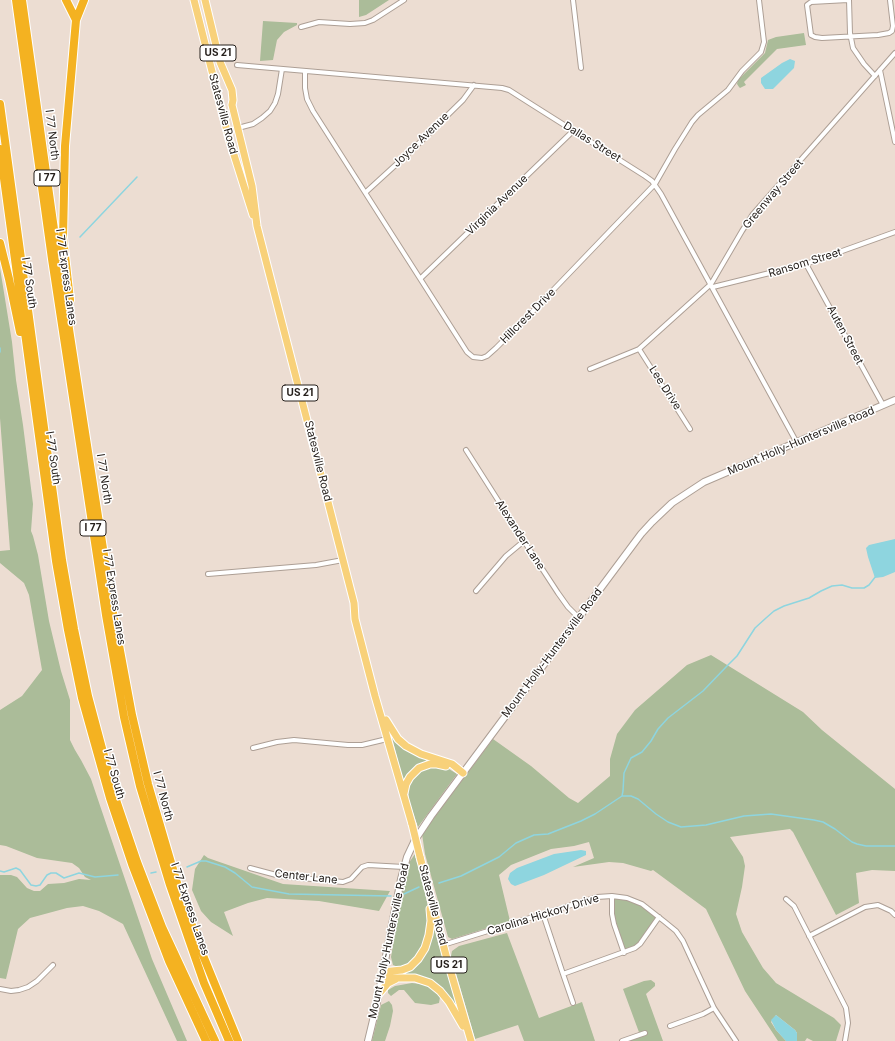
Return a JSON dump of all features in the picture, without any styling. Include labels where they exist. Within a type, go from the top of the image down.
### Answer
[{"type":"highway","name":"I 77 Express Lanes","points":[[16,0],[50,244],[101,583],[111,649],[124,717],[148,813],[170,885],[202,977],[229,1041]]},
{"type":"highway","name":"I 77 North","points":[[22,0],[51,207],[116,634],[125,681],[141,757],[159,824],[181,896],[212,980],[238,1041]]},
{"type":"highway","points":[[66,0],[76,20]]},
{"type":"highway","points":[[74,356],[75,340],[62,222],[68,108],[76,20],[84,0]]},
{"type":"highway","points":[[0,104],[62,560],[88,696],[115,797],[137,862],[162,927],[215,1041]]},
{"type":"highway","name":"I 77 South","points":[[0,149],[36,419]]},
{"type":"highway","points":[[0,243],[11,286],[36,419]]},
{"type":"highway","name":"I-77 South","points":[[36,419],[47,500]]},
{"type":"highway","name":"I 77 South","points":[[47,500],[61,596],[69,637],[82,698],[104,778],[127,851],[148,910],[206,1041]]},
{"type":"main road","name":"Statesville Road","points":[[194,0],[215,88],[242,182],[257,226],[354,603],[356,619],[387,739],[397,768],[443,945],[471,1041]]},
{"type":"main road","name":"Statesville Road","points":[[205,0],[220,62],[232,90],[234,100],[232,104],[252,186],[257,226]]},
{"type":"main road","points":[[215,88],[220,88],[227,106],[232,104]]},
{"type":"main road","name":"Mount Holly-Huntersville Road","points":[[368,1041],[398,890],[409,852],[420,832],[463,773],[641,534],[672,503],[704,482],[895,400]]},
{"type":"main road","name":"Statesville Road","points":[[354,603],[360,618],[397,768]]},
{"type":"main road","points":[[386,720],[398,739],[406,746],[420,754],[452,764],[463,773]]},
{"type":"main road","points":[[404,795],[406,784],[410,777],[426,765],[442,765],[463,773]]},
{"type":"main road","points":[[382,972],[406,969],[414,964],[422,954],[428,941],[430,928],[431,914],[428,889]]},
{"type":"main road","points":[[382,972],[388,978],[420,979],[435,986],[449,1002],[471,1041]]},
{"type":"main road","points":[[378,995],[388,983],[398,978]]},
{"type":"street","points":[[302,27],[308,24],[320,22],[350,24],[365,23],[373,20],[404,0]]},
{"type":"street","points":[[573,0],[581,68]]},
{"type":"street","name":"Hillcrest Drive","points":[[305,71],[307,100],[467,352],[474,357],[482,358],[487,356],[496,348],[534,310],[655,184],[692,122],[698,115],[728,90],[742,71],[762,50],[764,37],[759,0]]},
{"type":"street","points":[[875,76],[853,48],[850,37],[848,0],[811,2],[807,6],[811,35],[815,38],[850,37],[878,35],[892,31],[893,26],[890,0]]},
{"type":"street","name":"Greenway Street","points":[[590,369],[639,349],[712,286],[738,238],[754,214],[895,52]]},
{"type":"street","name":"Dallas Street","points":[[237,65],[495,86],[509,90],[645,176],[655,184],[797,443]]},
{"type":"street","points":[[238,128],[253,124],[270,111],[278,94],[282,69]]},
{"type":"street","points":[[880,70],[893,122],[895,142]]},
{"type":"street","name":"Joyce Avenue","points":[[366,192],[463,100],[474,85]]},
{"type":"street","name":"Virginia Avenue","points":[[421,278],[573,131]]},
{"type":"street","name":"Ransom Street","points":[[712,286],[806,264],[895,232]]},
{"type":"street","name":"Auten Street","points":[[806,264],[883,405]]},
{"type":"street","name":"Lee Drive","points":[[639,349],[690,429]]},
{"type":"street","name":"Alexander Lane","points":[[466,450],[568,607],[578,617]]},
{"type":"street","points":[[476,591],[506,556],[524,541]]},
{"type":"street","points":[[208,574],[316,565],[343,560]]},
{"type":"street","points":[[253,748],[277,742],[294,740],[362,745],[387,739]]},
{"type":"street","name":"Center Lane","points":[[250,868],[280,876],[343,882],[351,879],[362,867],[368,865],[404,867]]},
{"type":"street","points":[[612,896],[614,924],[624,953]]},
{"type":"street","name":"Carolina Hickory Drive","points":[[443,945],[596,897],[612,896],[627,898],[642,904],[660,917],[683,941],[714,1008],[736,1041]]},
{"type":"street","points":[[786,899],[794,906],[846,1008],[848,1023],[845,1041]]},
{"type":"street","points":[[809,936],[865,907],[878,905],[891,911],[895,915]]},
{"type":"street","points":[[543,914],[573,1003]]},
{"type":"street","points":[[563,974],[635,948],[640,944],[660,917]]},
{"type":"street","points":[[0,989],[11,991],[28,987],[37,981],[53,965]]},
{"type":"street","points":[[670,1026],[703,1014],[714,1008]]},
{"type":"street","points":[[622,1041],[645,1033]]},
{"type":"green space","points":[[359,0],[389,0],[366,15],[359,17]]},
{"type":"green space","points":[[263,21],[297,23],[297,25],[284,32],[277,40],[273,60],[260,61]]},
{"type":"green space","points":[[804,33],[806,45],[777,49],[744,82],[746,85],[740,88],[739,87],[737,84],[738,80],[765,53],[768,40],[776,37]]},
{"type":"green space","points":[[0,268],[12,342],[33,504],[31,531],[38,555],[49,621],[61,671],[70,700],[70,740],[91,779],[152,959],[187,1041],[177,1041],[123,924],[99,911],[83,906],[67,908],[30,918],[18,929],[6,979],[0,978],[0,875],[11,875],[17,877],[27,888],[34,891],[40,891],[48,884],[64,883],[79,879],[91,880],[85,877],[79,868],[72,863],[37,858],[0,845],[0,710],[22,696],[42,670],[29,595],[24,583],[0,563],[0,551],[10,550],[0,418]]},
{"type":"green space","points":[[711,655],[803,712],[822,730],[895,789],[895,871],[872,870],[856,873],[859,903],[836,915],[793,832],[790,829],[730,837],[743,857],[745,866],[736,914],[742,932],[763,968],[776,983],[834,1018],[841,1025],[836,1041],[813,1041],[807,1038],[805,1041],[797,1041],[797,1033],[795,1030],[776,1015],[771,1022],[786,1041],[778,1041],[745,991],[706,909],[653,870],[651,871],[623,863],[609,862],[573,867],[594,858],[589,842],[574,846],[551,849],[511,865],[499,875],[510,921],[452,939],[448,937],[425,854],[422,834],[493,739],[531,766],[569,798],[578,803],[610,776],[610,759],[617,734],[635,710],[687,665]]},
{"type":"green space","points":[[390,729],[395,738],[441,762],[430,763],[404,786]]},
{"type":"green space","points":[[439,766],[449,769],[457,774],[418,827],[409,801],[408,788],[415,774],[430,767]]},
{"type":"green space","points":[[415,854],[417,863],[421,868],[429,913],[427,935],[419,954],[405,966],[398,967],[393,965],[391,957],[404,880],[408,864]]},
{"type":"green space","points":[[204,855],[208,858],[283,884],[390,891],[379,911],[319,901],[267,898],[248,903],[224,912],[233,936],[211,922],[201,911],[192,890],[195,869]]},
{"type":"green space","points":[[612,896],[635,901],[659,917],[640,944],[624,953],[614,924]]},
{"type":"green space","points":[[432,915],[462,1019],[441,990],[388,974],[418,964]]},
{"type":"green space","points":[[507,933],[539,1018],[582,1002],[595,1041],[524,1041],[518,1025],[475,1039],[451,956],[452,951],[459,946]]},
{"type":"green space","points":[[651,980],[655,983],[655,986],[646,994],[663,1041],[622,1041],[640,1035],[623,989]]},
{"type":"green space","points":[[412,983],[428,985],[438,993],[440,997],[439,1003],[431,1005],[415,1003],[404,990],[399,990],[391,996],[388,993],[388,990],[395,986]]},
{"type":"green space","points":[[389,1001],[392,1005],[393,1011],[385,1041],[372,1041],[381,1005]]},
{"type":"water","points":[[790,59],[795,61],[794,68],[773,89],[765,89],[761,83],[761,78]]},
{"type":"water","points":[[895,539],[895,572],[883,577],[875,578],[866,548],[869,545]]},
{"type":"water","points":[[581,850],[586,851],[586,855],[544,875],[515,886],[511,884],[508,879],[510,873],[517,868],[554,854]]},
{"type":"water","points":[[776,1015],[795,1030],[797,1033],[797,1041],[786,1041],[776,1030],[771,1020]]},
{"type":"waterway","points":[[80,237],[137,177]]},
{"type":"waterway","points":[[622,796],[624,773],[631,758],[642,752],[658,729],[668,718],[703,691],[737,656],[755,628],[774,611],[784,606],[809,598],[832,586],[842,585],[852,588],[864,588],[869,585],[876,576]]},
{"type":"waterway","points":[[439,883],[461,876],[499,857],[516,843],[534,835],[548,834],[581,821],[595,814],[622,796],[631,796],[638,799],[668,822],[681,827],[706,825],[744,816],[771,814],[823,822],[857,844],[866,846],[895,846]]},
{"type":"waterway","points":[[187,867],[201,861],[206,861],[225,867],[252,887],[289,894],[391,896]]},
{"type":"waterway","points":[[0,871],[4,872],[16,868],[20,870],[31,885],[36,886],[40,885],[47,875],[51,873],[56,873],[64,878],[79,873],[95,877],[118,875]]},
{"type":"waterway","points":[[151,873],[156,872]]},
{"type":"waterway","points":[[404,894],[419,887]]}]
